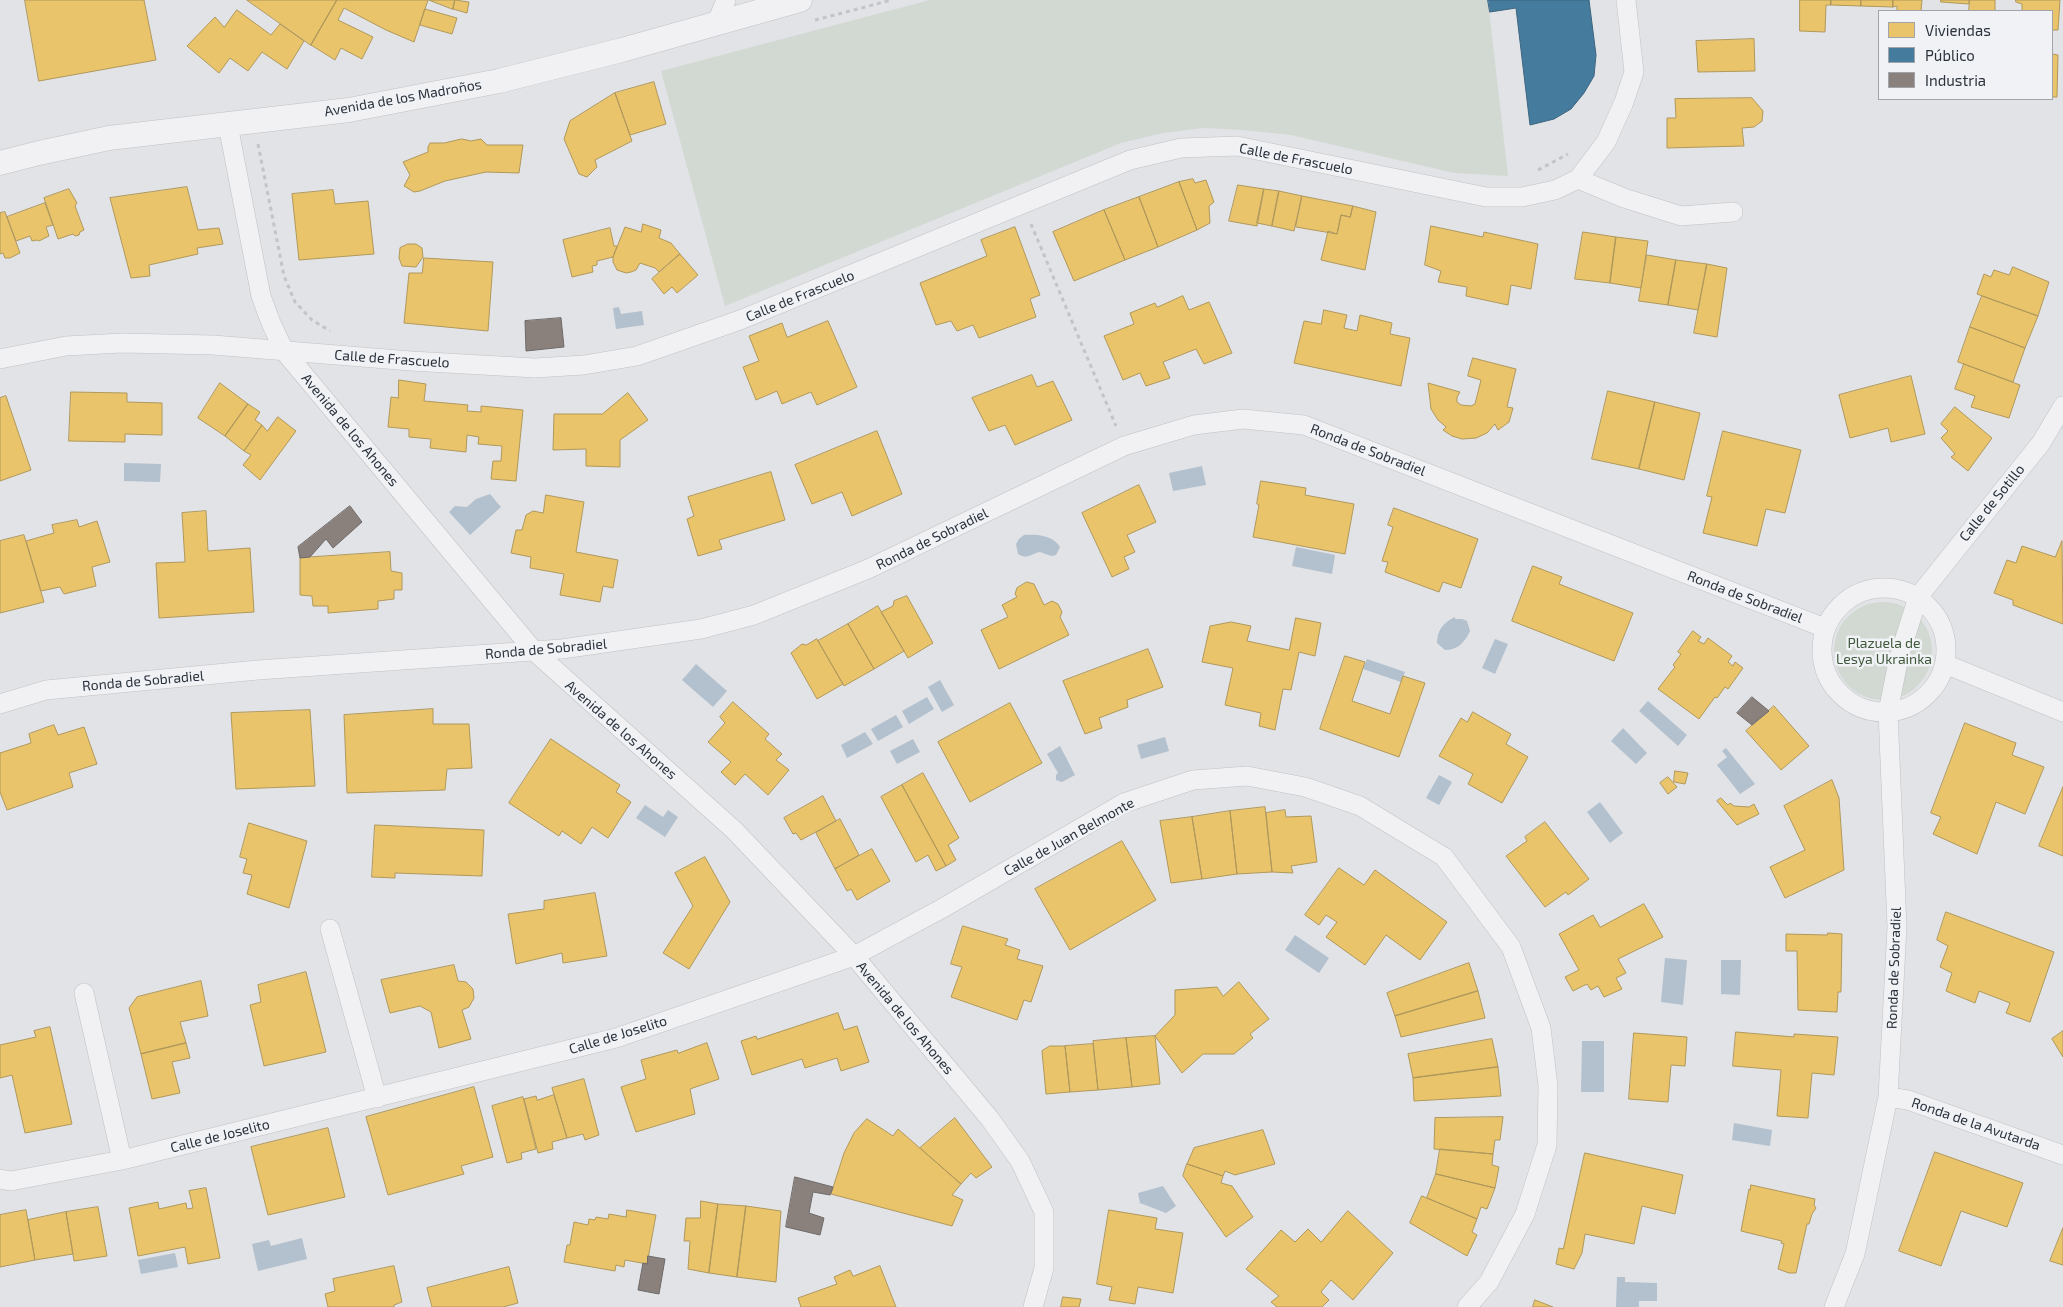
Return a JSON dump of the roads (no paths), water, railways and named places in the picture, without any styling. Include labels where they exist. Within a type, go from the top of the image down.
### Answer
[{"type":"street","points":[[717,22],[724,10],[726,0]]},
{"type":"street","name":"Calle de Frascuelo","points":[[0,359],[66,346],[122,343],[213,345],[411,361],[535,368],[584,365],[637,356],[740,320],[1130,160],[1181,148],[1237,146],[1486,198],[1522,197],[1555,190],[1578,179],[1606,142],[1624,102],[1634,72],[1626,0]]},
{"type":"street","name":"Avenida de los Madroños","points":[[0,163],[109,138],[349,110],[499,81],[622,50],[717,22],[794,7]]},
{"type":"street","name":"Avenida de los Ahones","points":[[228,125],[262,296],[271,323],[284,351],[534,651],[734,830],[854,956],[990,1119],[1020,1161],[1044,1212],[1044,1268],[1033,1307]]},
{"type":"street","points":[[1578,179],[1624,198],[1680,216],[1733,212]]},
{"type":"street","name":"Calle de Sotillo","points":[[1918,597],[2041,443],[2063,406]]},
{"type":"street","name":"Ronda de Sobradiel","points":[[0,704],[46,690],[258,670],[534,651],[602,644],[701,629],[754,614],[868,569],[1124,446],[1194,425],[1243,419],[1304,425],[1825,628]]},
{"type":"street","points":[[1882,587],[1900,589],[1918,597],[1932,609],[1942,626],[1947,645],[1945,664],[1938,682],[1925,698],[1908,708],[1888,712],[1868,710],[1848,702],[1834,688],[1824,669],[1821,648],[1825,628],[1834,611],[1847,599],[1864,590],[1882,587]]},
{"type":"street","name":"Ronda de Sobradiel","points":[[1834,1307],[1855,1254],[1888,1097],[1897,927],[1888,712],[1899,658],[1918,597]]},
{"type":"street","points":[[1945,664],[2063,712]]},
{"type":"street","name":"Calle de Juan Belmonte","points":[[854,956],[941,909],[1124,803],[1193,780],[1248,776],[1306,787],[1360,806],[1444,858],[1512,946],[1541,1028],[1548,1086],[1547,1145],[1526,1214],[1489,1282],[1467,1307]]},
{"type":"street","points":[[330,930],[377,1098]]},
{"type":"street","name":"Calle de Joselito","points":[[0,1179],[11,1180],[122,1160],[616,1038],[854,956]]},
{"type":"street","points":[[84,993],[122,1160]]},
{"type":"street","name":"Ronda de la Avutarda","points":[[1888,1097],[1908,1100],[2063,1155]]},
{"type":"water","points":[[619,307],[621,314],[642,311],[644,325],[616,329],[613,308]]},
{"type":"water","points":[[124,463],[161,464],[160,482],[124,481]]},
{"type":"water","points":[[1202,466],[1206,485],[1173,491],[1169,473]]},
{"type":"water","points":[[490,494],[501,507],[470,535],[449,512],[455,506],[467,507],[476,499]]},
{"type":"water","points":[[1024,535],[1039,535],[1049,538],[1060,547],[1056,555],[1051,556],[1040,552],[1027,557],[1021,556],[1018,554],[1016,544]]},
{"type":"water","points":[[1296,547],[1335,555],[1332,574],[1292,566]]},
{"type":"water","points":[[1455,617],[1455,619],[1467,621],[1470,631],[1460,645],[1454,649],[1445,650],[1437,643],[1438,634],[1444,624]]},
{"type":"water","points":[[1495,639],[1508,644],[1495,674],[1482,668]]},
{"type":"water","points":[[1367,659],[1405,672],[1401,682],[1363,669]]},
{"type":"water","points":[[696,664],[727,691],[713,707],[682,680]]},
{"type":"water","points":[[940,680],[954,705],[942,712],[928,687]]},
{"type":"water","points":[[927,697],[934,709],[909,724],[902,711]]},
{"type":"water","points":[[1648,701],[1687,735],[1678,746],[1639,711]]},
{"type":"water","points":[[896,715],[903,727],[878,741],[871,729]]},
{"type":"water","points":[[1623,728],[1647,753],[1636,764],[1611,741]]},
{"type":"water","points":[[865,732],[873,744],[847,758],[841,745]]},
{"type":"water","points":[[1165,737],[1169,751],[1141,759],[1137,745]]},
{"type":"water","points":[[913,739],[920,752],[897,764],[890,751]]},
{"type":"water","points":[[1060,746],[1075,775],[1062,782],[1056,780],[1058,773],[1047,754]]},
{"type":"water","points":[[1726,748],[1755,784],[1740,794],[1717,765],[1727,757],[1722,751]]},
{"type":"water","points":[[1439,775],[1452,782],[1439,805],[1426,798]]},
{"type":"water","points":[[1600,802],[1623,833],[1610,843],[1587,812]]},
{"type":"water","points":[[645,805],[663,817],[668,810],[678,817],[665,837],[636,818]]},
{"type":"water","points":[[1295,935],[1329,958],[1319,973],[1285,950]]},
{"type":"water","points":[[1665,958],[1687,960],[1683,1005],[1661,1002]]},
{"type":"water","points":[[1721,960],[1741,960],[1740,995],[1721,994]]},
{"type":"water","points":[[1582,1041],[1604,1041],[1604,1092],[1581,1092]]},
{"type":"water","points":[[1734,1123],[1772,1130],[1770,1146],[1732,1140]]},
{"type":"water","points":[[1163,1186],[1176,1206],[1166,1213],[1140,1203],[1138,1193]]},
{"type":"water","points":[[302,1238],[307,1259],[258,1271],[252,1244],[269,1240],[271,1246]]},
{"type":"water","points":[[175,1253],[178,1267],[141,1274],[138,1260]]},
{"type":"water","points":[[1617,1277],[1625,1277],[1625,1282],[1657,1283],[1657,1301],[1639,1301],[1639,1307],[1616,1307]]},
{"type":"park label","name":"Plazuela de Lesya Ukrainka","points":[[1884,652]]}]
